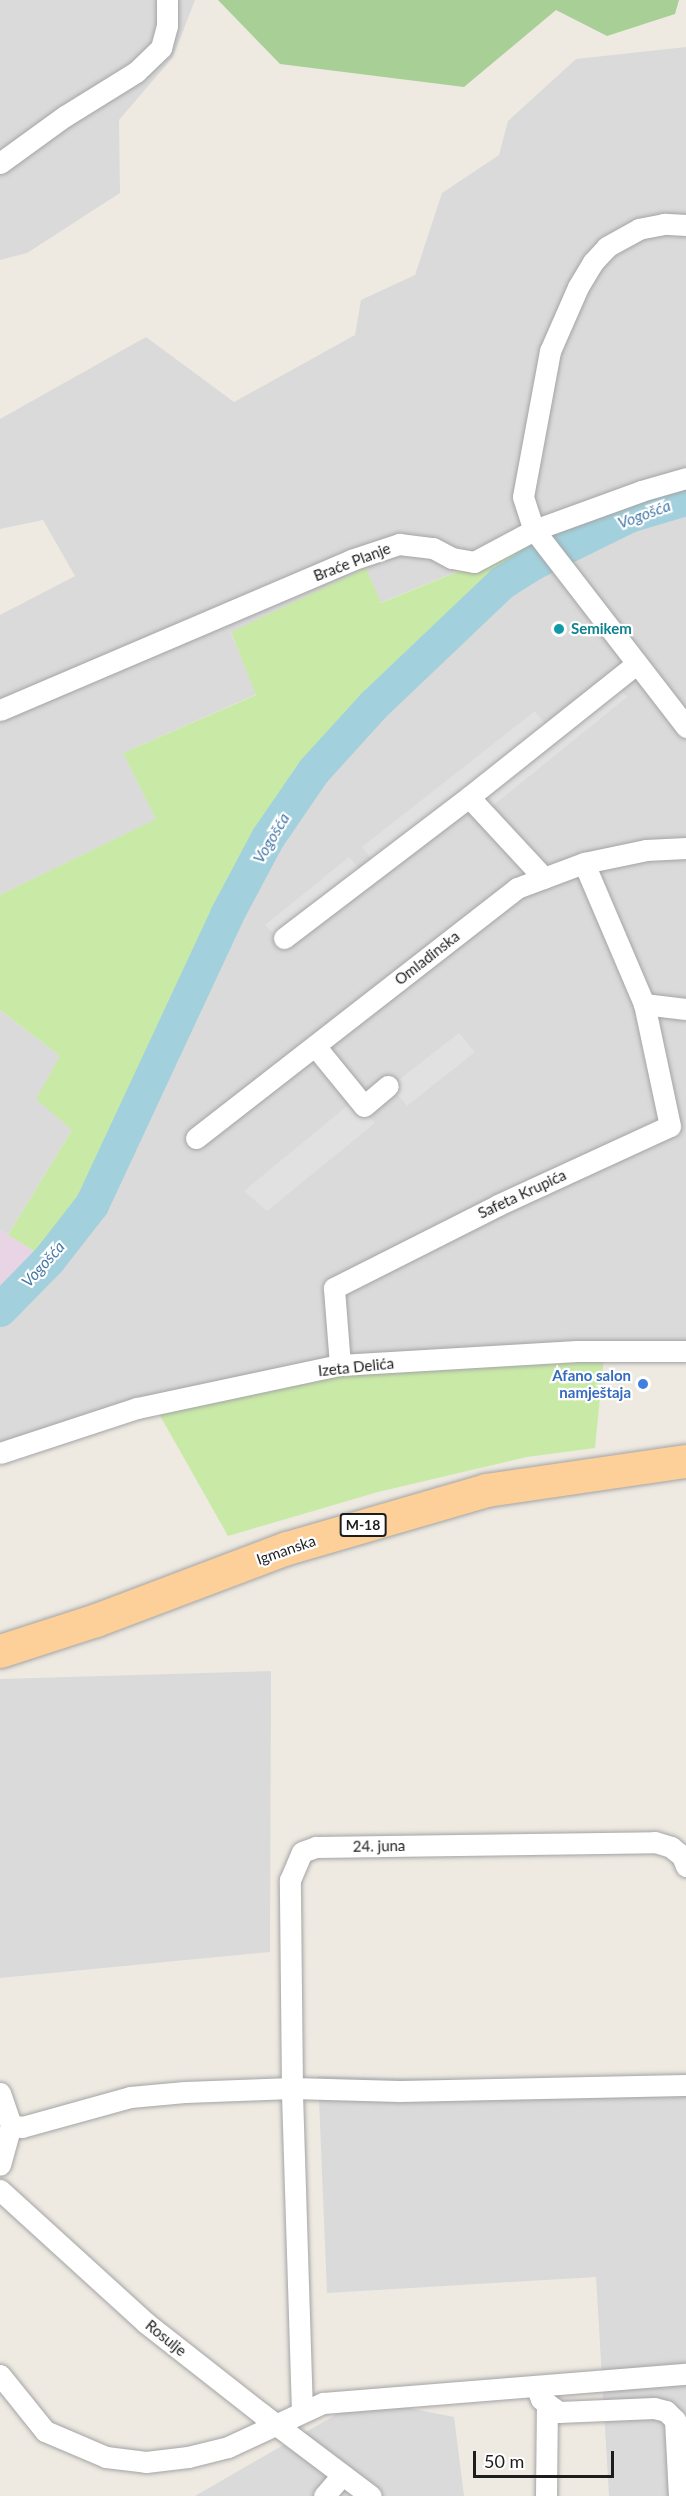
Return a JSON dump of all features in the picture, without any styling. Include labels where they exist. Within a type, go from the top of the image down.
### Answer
[{"type":"main road","name":"Igmanska","points":[[0,1651],[96,1620],[287,1548],[486,1490],[686,1461]]},
{"type":"street","points":[[0,163],[65,116],[136,72],[161,48],[167,26],[167,0]]},
{"type":"street","points":[[686,225],[664,224],[639,229],[607,247],[593,262],[578,286],[550,351],[523,484],[523,497],[538,536],[686,727]]},
{"type":"street","name":"Braće Planje","points":[[0,710],[351,560],[399,544],[433,548],[452,558],[474,562],[641,490],[686,478]]},
{"type":"street","points":[[284,938],[636,664]]},
{"type":"street","points":[[469,796],[544,878]]},
{"type":"street","name":"Omladinska","points":[[196,1138],[517,888],[584,863],[646,850],[686,848]]},
{"type":"street","name":"Safeta Krupića","points":[[340,1365],[334,1288],[498,1205],[670,1126],[644,1004],[584,863]]},
{"type":"street","points":[[644,1004],[686,1010]]},
{"type":"street","points":[[315,1046],[364,1106],[388,1086]]},
{"type":"street","name":"Izeta Delića","points":[[0,1453],[137,1408],[340,1365],[577,1351],[686,1351]]},
{"type":"street","name":"24. juna","points":[[302,2412],[292,2088],[290,1880],[302,1852],[316,1847],[655,1842],[670,1847],[682,1856],[686,1866]]},
{"type":"street","points":[[11,2125],[22,2127],[130,2097],[185,2092],[292,2088],[399,2091],[686,2085]]},
{"type":"street","points":[[0,2093],[11,2125],[0,2165]]},
{"type":"street","name":"Rosulje","points":[[0,2190],[146,2323],[371,2496]]},
{"type":"street","points":[[0,2375],[45,2431],[106,2457],[146,2462],[188,2457],[228,2447],[323,2403],[686,2374]]},
{"type":"street","points":[[536,2386],[541,2400],[547,2406],[560,2412],[654,2408],[666,2411],[675,2420],[679,2496]]},
{"type":"street","points":[[546,2496],[547,2406]]},
{"type":"street","points":[[324,2496],[342,2475]]},
{"type":"shaded area","points":[[0,0],[195,0],[173,57],[119,120],[120,193],[27,253],[0,260]]},
{"type":"shaded area","points":[[686,47],[686,478],[380,603],[366,568],[231,633],[257,694],[123,753],[157,819],[0,895],[0,615],[75,576],[43,520],[0,529],[0,419],[146,337],[234,402],[355,335],[361,300],[415,275],[442,193],[499,155],[508,121],[576,59]]},
{"type":"shaded area","points":[[686,499],[686,1354],[340,1365],[0,1451],[0,1310],[49,1260],[92,1205],[227,915],[268,838],[314,771],[374,704],[502,583],[532,564],[629,516]]},
{"type":"shaded area","points":[[617,686],[627,697],[490,808],[476,797]]},
{"type":"shaded area","points":[[535,711],[548,728],[374,862],[362,847]]},
{"type":"shaded area","points":[[349,857],[361,871],[277,937],[265,925]]},
{"type":"shaded area","points":[[0,1010],[60,1056],[72,1130],[8,1235],[0,1230]]},
{"type":"shaded area","points":[[459,1033],[475,1052],[407,1106],[391,1086]]},
{"type":"shaded area","points":[[353,1101],[375,1123],[267,1211],[244,1191]]},
{"type":"shaded area","points":[[0,1230],[49,1260],[0,1310]]},
{"type":"shaded area","points":[[271,1671],[270,1952],[0,1978],[0,1679]]},
{"type":"shaded area","points":[[318,2076],[686,2085],[686,2496],[609,2496],[596,2277],[327,2293]]},
{"type":"shaded area","points":[[363,2399],[454,2417],[464,2496],[195,2496]]},
{"type":"green space","points":[[218,0],[679,0],[675,14],[607,36],[556,10],[464,87],[280,64]]},
{"type":"green space","points":[[686,478],[686,499],[629,516],[532,564],[502,583],[374,704],[314,771],[268,838],[227,915],[92,1205],[49,1260],[8,1235],[72,1130],[36,1099],[60,1056],[0,1010],[0,895],[156,819],[123,753],[256,695],[231,632],[366,568],[381,603]]},
{"type":"green space","points":[[604,1357],[595,1448],[527,1457],[378,1492],[228,1536],[154,1405],[340,1365]]},
{"type":"waterway","name":"Vogošća","points":[[0,1310],[49,1260],[92,1205],[227,915],[268,838],[314,771],[374,705],[502,583],[532,564],[629,516],[686,499]]},
{"type":"place","name":"Semikem","points":[[559,629]]},
{"type":"place","name":"Afano salon namještaja","points":[[643,1384]]}]
